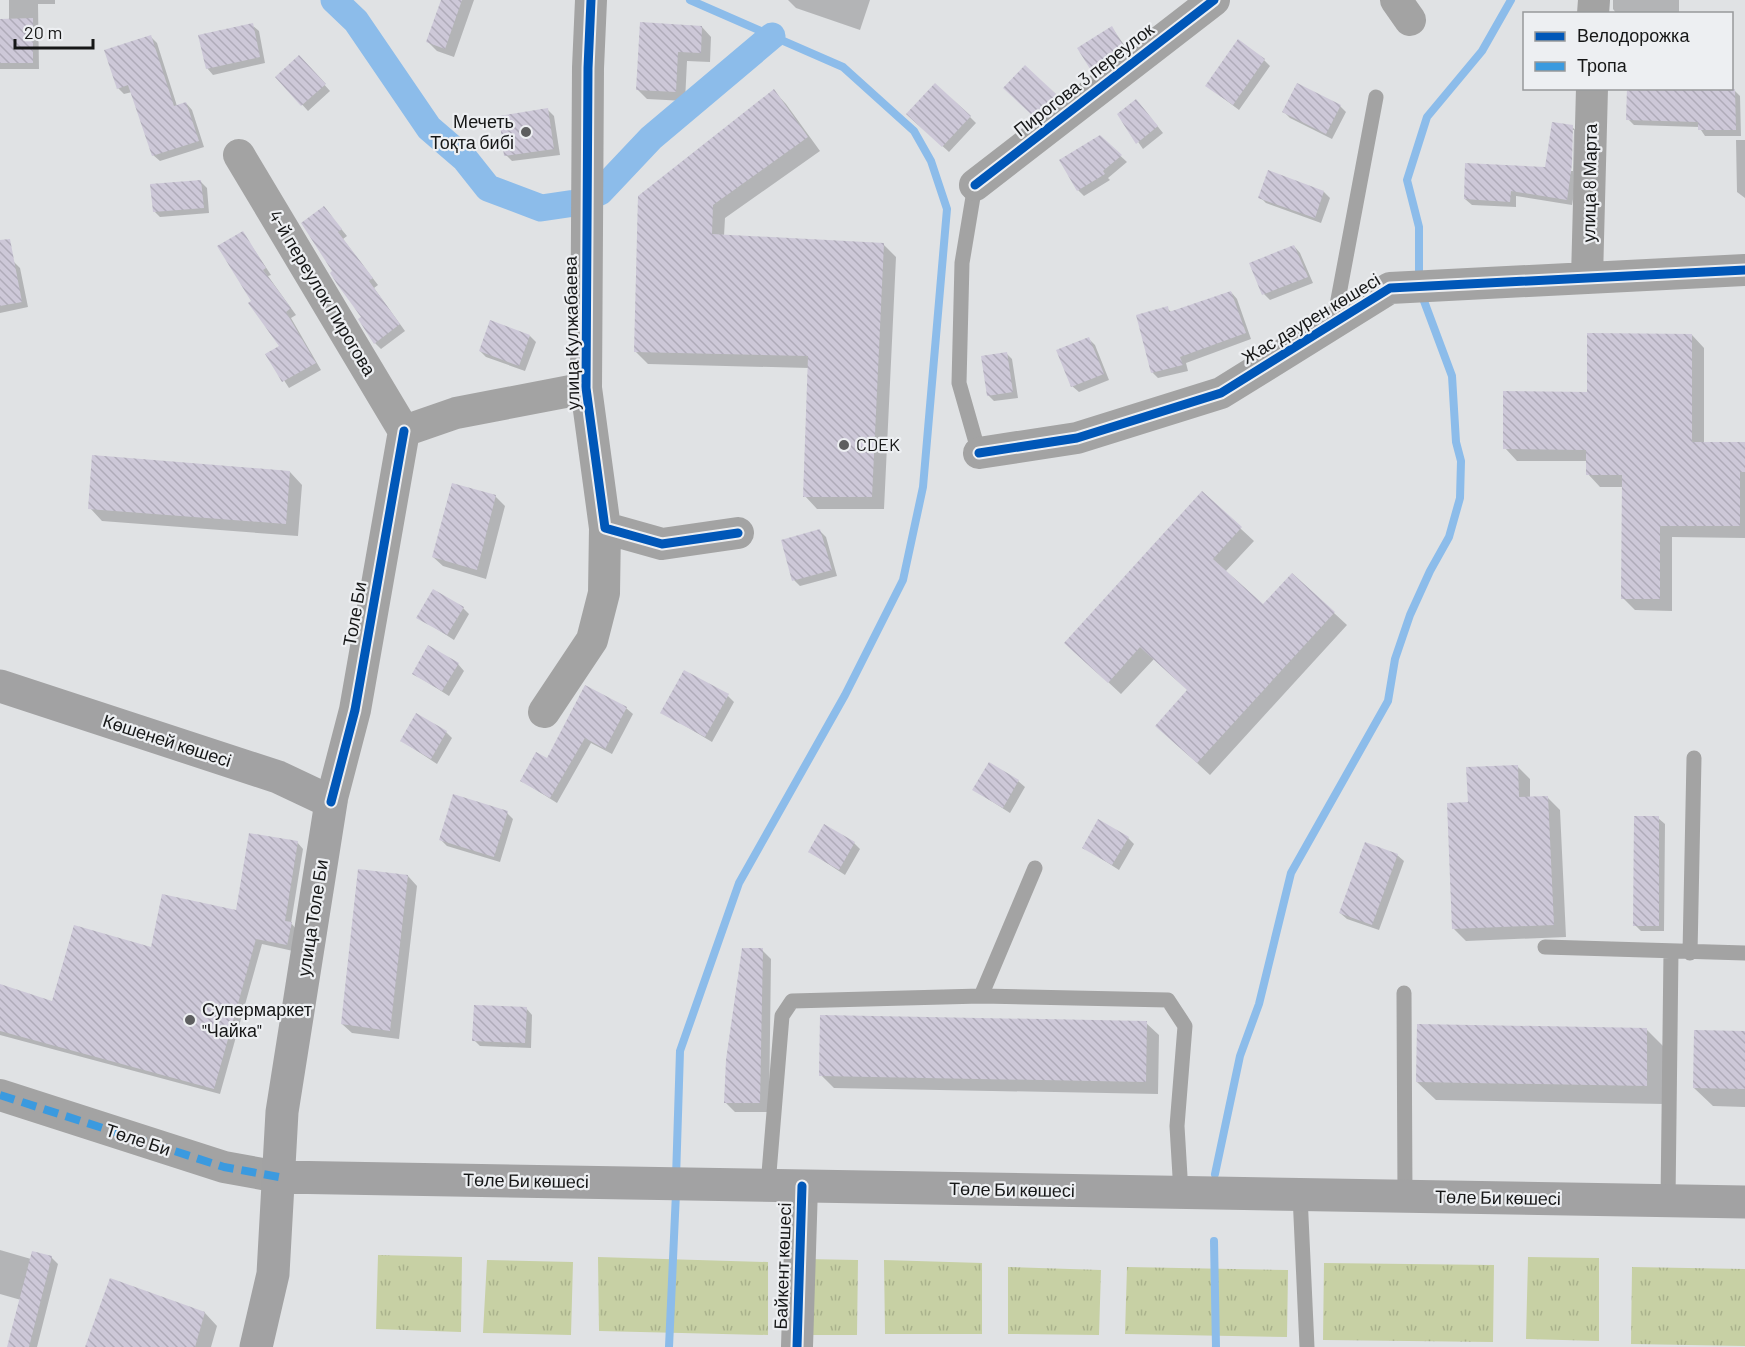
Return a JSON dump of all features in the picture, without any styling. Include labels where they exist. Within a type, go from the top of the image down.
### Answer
[{"type":"main road","name":"Көшеней көшесі","points":[[0,686],[278,777],[331,802]]},
{"type":"main road","name":"улица Толе Би","points":[[256,1347],[273,1274],[282,1112],[331,802]]},
{"type":"main road","name":"Төле Би көшесі","points":[[279,1176],[1745,1202]]},
{"type":"street","name":"улица Кулжабаева","points":[[544,712],[592,640],[604,593],[605,528],[586,388],[588,68],[591,0]]},
{"type":"street","name":"Пирогова 3 переулок","points":[[975,185],[1214,0]]},
{"type":"street","name":"улица 8 Марта","points":[[1587,278],[1592,90]]},
{"type":"street","name":"4-й переулок Пирогова","points":[[239,155],[404,431]]},
{"type":"street","name":"Жас дәурен көшесі","points":[[978,453],[1077,438],[1221,393],[1390,288],[1745,270]]},
{"type":"street","points":[[1374,314],[1469,291]]},
{"type":"street","name":"улица Кулжабаева","points":[[404,431],[456,413],[586,388]]},
{"type":"street","name":"Толе Би","points":[[331,802],[355,710],[404,431]]},
{"type":"street","points":[[605,528],[662,544],[738,533]]},
{"type":"street","name":"Төле Би","points":[[0,1095],[224,1167],[279,1176]]},
{"type":"street","name":"Байкент көшесі","points":[[797,1347],[802,1186]]},
{"type":"lane","points":[[1334,321],[1376,97]]},
{"type":"lane","points":[[975,185],[962,263],[959,383],[978,453]]},
{"type":"lane","points":[[1690,953],[1694,758]]},
{"type":"lane","points":[[981,996],[1035,868]]},
{"type":"lane","points":[[1545,946],[1690,953],[1745,953]]},
{"type":"lane","points":[[1668,1201],[1671,951]]},
{"type":"lane","points":[[1404,993],[1405,1196]]},
{"type":"lane","points":[[768,1185],[782,1017],[792,1001],[981,996],[1168,1000],[1185,1026],[1178,1126],[1181,1193]]},
{"type":"lane","points":[[1300,1195],[1307,1347]]},
{"type":"green space","points":[[378,1255],[462,1257],[461,1332],[376,1329]]},
{"type":"green space","points":[[598,1257],[768,1262],[768,1335],[599,1331]]},
{"type":"green space","points":[[1528,1257],[1599,1258],[1599,1341],[1526,1339]]},
{"type":"green space","points":[[805,1259],[858,1260],[857,1335],[804,1335]]},
{"type":"green space","points":[[487,1260],[573,1262],[571,1335],[483,1333]]},
{"type":"green space","points":[[884,1260],[982,1263],[982,1334],[885,1334]]},
{"type":"green space","points":[[1324,1263],[1494,1265],[1493,1342],[1323,1340]]},
{"type":"green space","points":[[1008,1267],[1101,1270],[1099,1335],[1008,1334]]},
{"type":"green space","points":[[1127,1267],[1288,1270],[1287,1337],[1125,1334]]},
{"type":"green space","points":[[1632,1267],[1745,1269],[1745,1346],[1631,1344]]},
{"type":"building","points":[[441,0],[462,0],[445,49],[426,42]]},
{"type":"building","points":[[33,18],[33,63],[0,63],[0,19]]},
{"type":"building","points":[[640,22],[702,26],[701,53],[678,52],[676,92],[636,90]]},
{"type":"building","points":[[253,23],[260,57],[206,69],[198,35]]},
{"type":"building","points":[[1112,26],[1124,47],[1092,72],[1077,48]]},
{"type":"building","points":[[151,35],[174,106],[186,102],[199,141],[152,156],[128,85],[117,89],[104,50]]},
{"type":"building","points":[[1238,39],[1265,59],[1233,105],[1205,86]]},
{"type":"building","points":[[299,55],[326,84],[301,106],[275,77]]},
{"type":"building","points":[[1025,65],[1057,95],[1034,117],[1003,88]]},
{"type":"building","points":[[935,83],[971,116],[942,147],[906,114]]},
{"type":"building","points":[[1297,83],[1341,105],[1326,134],[1282,112]]},
{"type":"building","points":[[774,89],[808,137],[713,205],[712,234],[884,243],[872,497],[803,497],[808,356],[634,352],[638,196]]},
{"type":"building","points":[[1735,89],[1736,130],[1698,130],[1698,122],[1626,120],[1627,90]]},
{"type":"building","points":[[1136,99],[1158,126],[1136,144],[1117,114]]},
{"type":"building","name":"Мечеть Тоқта бибі","points":[[548,108],[554,149],[504,156],[499,116]]},
{"type":"building","points":[[1552,122],[1573,125],[1572,164],[1567,200],[1511,191],[1510,202],[1464,199],[1465,163],[1545,167]]},
{"type":"building","points":[[1100,135],[1122,155],[1103,171],[1105,174],[1077,191],[1059,160]]},
{"type":"building","points":[[1268,170],[1324,191],[1315,218],[1258,198]]},
{"type":"building","points":[[201,180],[204,208],[153,212],[150,184]]},
{"type":"building","points":[[324,206],[342,229],[338,232],[373,278],[369,281],[400,324],[374,344],[358,319],[361,317],[337,284],[330,273],[332,271],[301,223]]},
{"type":"building","points":[[243,231],[266,268],[263,270],[291,308],[286,312],[316,363],[282,382],[265,354],[279,346],[248,303],[251,301],[217,246]]},
{"type":"building","points":[[10,239],[22,302],[0,306],[0,240]]},
{"type":"building","points":[[1294,245],[1308,277],[1262,295],[1249,263]]},
{"type":"building","points":[[1231,291],[1246,333],[1180,357],[1183,365],[1151,373],[1136,315],[1168,306],[1169,312]]},
{"type":"building","points":[[490,320],[530,335],[519,366],[479,351]]},
{"type":"building","points":[[1587,333],[1692,334],[1692,442],[1745,442],[1745,472],[1740,472],[1740,526],[1660,526],[1660,599],[1621,599],[1622,475],[1586,475],[1586,450],[1503,449],[1503,391],[1587,392]]},
{"type":"building","points":[[1089,337],[1104,374],[1071,387],[1056,350]]},
{"type":"building","points":[[1007,352],[1013,392],[987,396],[981,356]]},
{"type":"building","points":[[92,455],[290,471],[286,524],[88,509]]},
{"type":"building","points":[[452,483],[496,495],[477,570],[432,557]]},
{"type":"building","points":[[1202,491],[1242,527],[1213,559],[1263,604],[1292,573],[1335,612],[1197,763],[1155,726],[1187,690],[1140,647],[1108,683],[1064,643]]},
{"type":"building","points":[[820,529],[832,570],[792,581],[781,540]]},
{"type":"building","points":[[433,589],[464,607],[447,635],[416,618]]},
{"type":"building","points":[[428,645],[459,663],[442,691],[412,674]]},
{"type":"building","points":[[684,670],[729,694],[705,737],[660,713]]},
{"type":"building","points":[[585,685],[627,707],[605,749],[585,738],[550,798],[520,781],[536,752],[547,758]]},
{"type":"building","points":[[416,713],[447,731],[431,759],[400,741]]},
{"type":"building","points":[[989,762],[1019,780],[1003,808],[972,790]]},
{"type":"building","points":[[1518,765],[1519,797],[1548,796],[1554,925],[1452,929],[1447,803],[1468,802],[1466,767]]},
{"type":"building","points":[[453,794],[508,811],[494,857],[439,840]]},
{"type":"building","points":[[1634,816],[1659,816],[1659,926],[1633,926]]},
{"type":"building","points":[[1098,819],[1129,837],[1112,865],[1082,848]]},
{"type":"building","points":[[824,824],[855,842],[839,870],[808,852]]},
{"type":"building","points":[[249,833],[298,841],[285,921],[292,922],[287,945],[256,939],[214,1089],[0,1031],[0,984],[52,1001],[74,925],[151,947],[162,894],[236,910]]},
{"type":"building","points":[[1365,842],[1398,854],[1372,925],[1339,913]]},
{"type":"building","points":[[358,869],[408,875],[390,1031],[341,1024]]},
{"type":"building","points":[[742,948],[763,948],[760,1103],[724,1103],[726,1060]]},
{"type":"building","points":[[474,1005],[527,1007],[525,1043],[472,1041]]},
{"type":"building","points":[[820,1015],[1147,1021],[1146,1082],[819,1076]]},
{"type":"building","points":[[1417,1024],[1647,1028],[1647,1086],[1416,1082]]},
{"type":"building","points":[[1694,1030],[1745,1031],[1745,1089],[1693,1088]]},
{"type":"building","points":[[32,1251],[52,1256],[29,1347],[7,1347]]},
{"type":"building","points":[[110,1278],[205,1312],[195,1347],[85,1347]]},
{"type":"waterway","points":[[334,0],[356,21],[429,128],[465,159],[488,188],[541,208],[575,203],[600,192],[651,138],[772,36]]},
{"type":"waterway","points":[[676,1178],[680,1051],[739,883],[845,695],[903,580],[923,487],[947,209],[931,161],[914,131],[843,67],[690,0]]},
{"type":"waterway","points":[[1419,281],[1419,227],[1407,180],[1427,117],[1482,51],[1511,0]]},
{"type":"waterway","points":[[1215,1174],[1240,1056],[1259,1004],[1291,873],[1388,701],[1395,659],[1410,615],[1449,537],[1460,498],[1461,461],[1456,442],[1452,376],[1421,293]]},
{"type":"waterway","points":[[669,1347],[676,1193]]},
{"type":"waterway","points":[[1214,1241],[1216,1347]]},
{"type":"marked path","points":[[0,1095],[224,1167],[279,1177]]},
{"type":"cycle path","points":[[591,0],[588,68],[586,388],[605,528],[662,544],[738,533]]},
{"type":"cycle path","points":[[975,185],[1214,0]]},
{"type":"cycle path","points":[[979,453],[1077,438],[1221,393],[1390,288],[1745,270]]},
{"type":"cycle path","points":[[331,802],[355,710],[404,431]]},
{"type":"cycle path","points":[[797,1347],[802,1186]]},
{"type":"place","name":"Мечеть Тоқта бибі","points":[[526,132]]},
{"type":"place","name":"CDEK","points":[[844,445]]},
{"type":"place","name":"Супермаркет \"Чайка\"","points":[[190,1020]]}]
